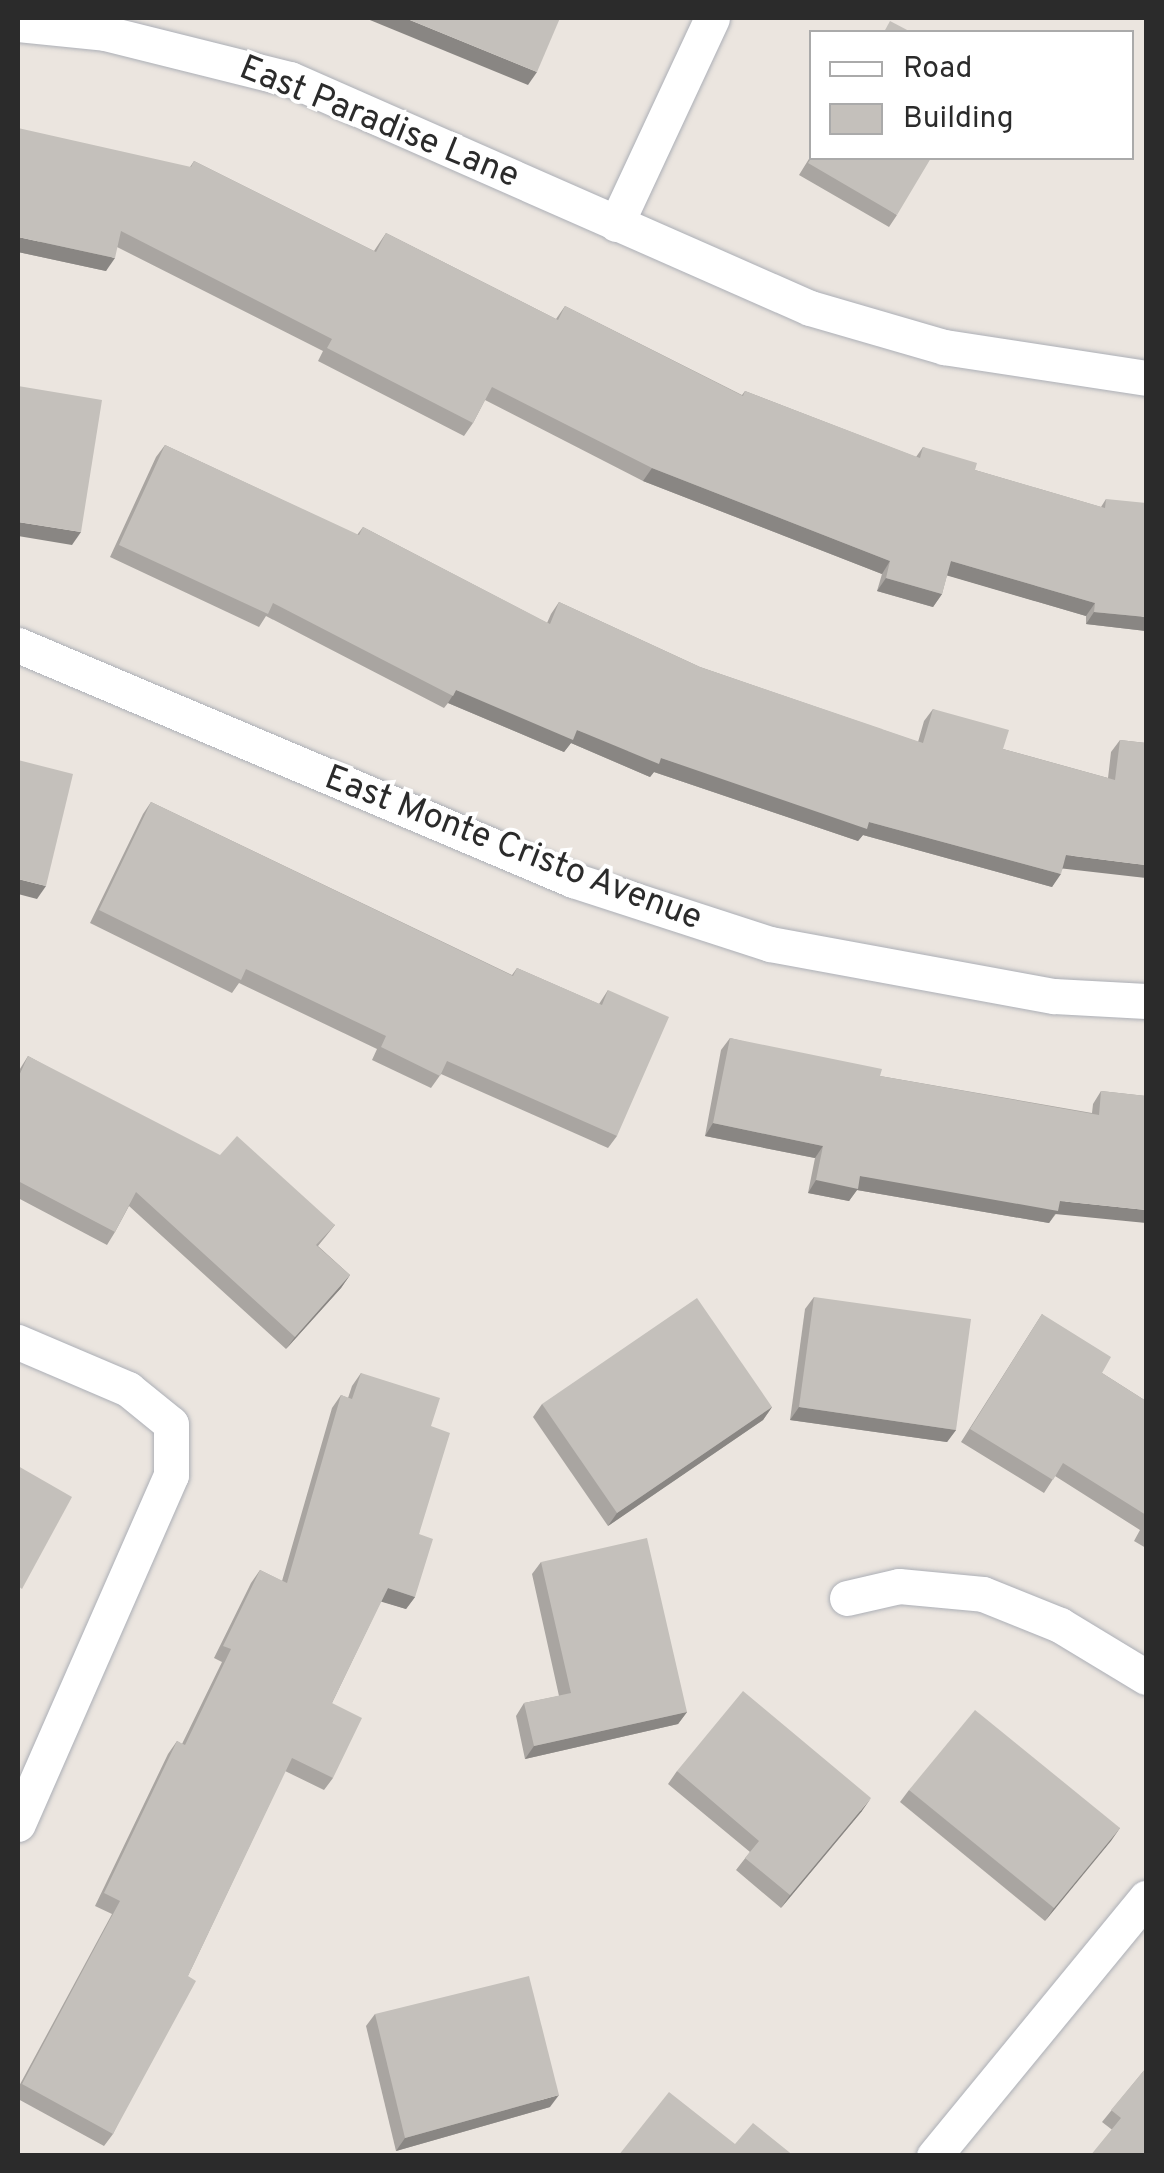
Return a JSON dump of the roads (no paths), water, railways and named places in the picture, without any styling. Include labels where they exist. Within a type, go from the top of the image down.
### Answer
[{"type":"street","points":[[616,224],[712,18]]},
{"type":"street","name":"East Paradise Lane","points":[[22,22],[105,33],[290,79],[810,308],[944,346],[1146,378]]},
{"type":"street","name":"East Monte Cristo Avenue","points":[[18,646],[573,880],[770,944],[1054,996],[1146,1001]]},
{"type":"street","points":[[18,1342],[128,1389],[171,1424],[171,1475],[18,1824]]},
{"type":"street","points":[[847,1598],[899,1586],[983,1594],[1060,1625],[1146,1677]]},
{"type":"street","points":[[934,2156],[1146,1898]]}]
